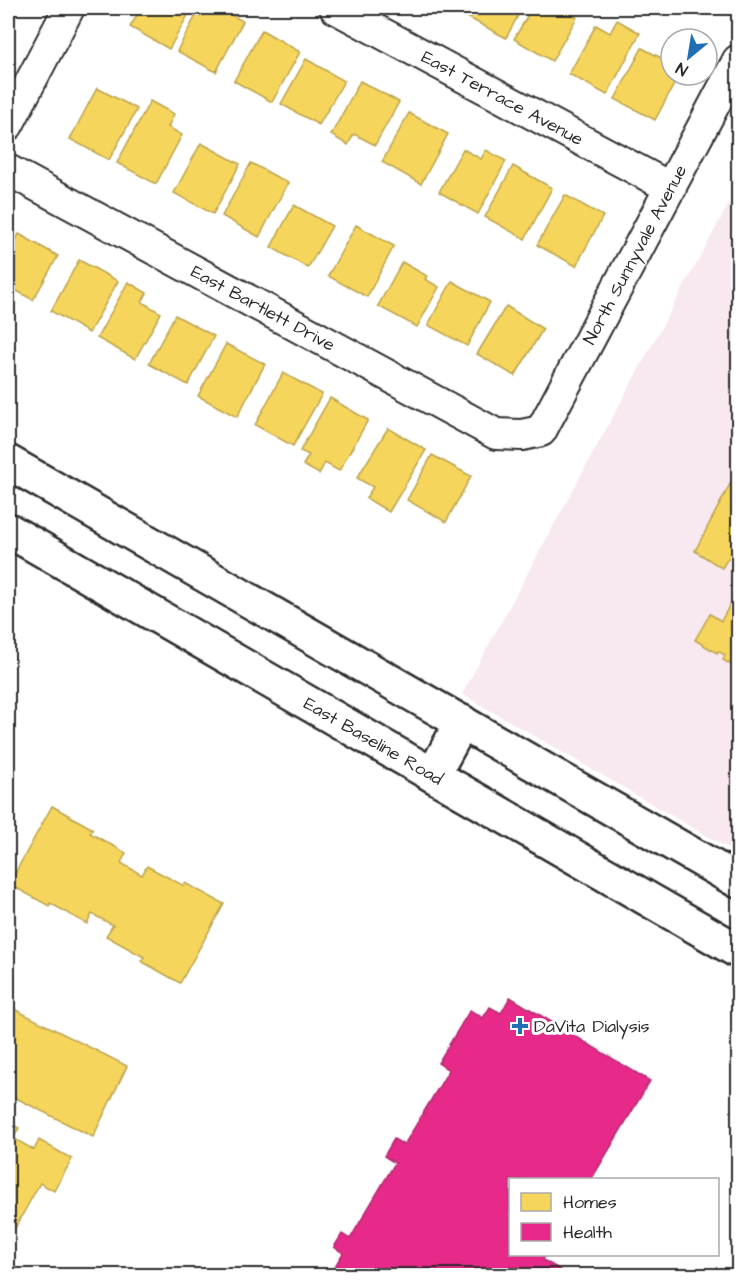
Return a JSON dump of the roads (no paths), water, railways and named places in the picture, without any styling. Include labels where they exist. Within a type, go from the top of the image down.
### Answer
[{"type":"main road","points":[[8,462],[738,881]]},
{"type":"main road","name":"East Baseline Road","points":[[8,530],[738,951]]},
{"type":"main road","points":[[433,775],[462,722]]},
{"type":"street","points":[[8,125],[69,8]]},
{"type":"street","name":"East Terrace Avenue","points":[[335,8],[671,188]]},
{"type":"street","name":"North Sunnyvale Avenue","points":[[522,435],[542,431],[738,60]]},
{"type":"street","name":"East Bartlett Drive","points":[[8,170],[496,434],[522,435]]},
{"type":"place","name":"DaVita Dialysis","points":[[520,1026]]}]
